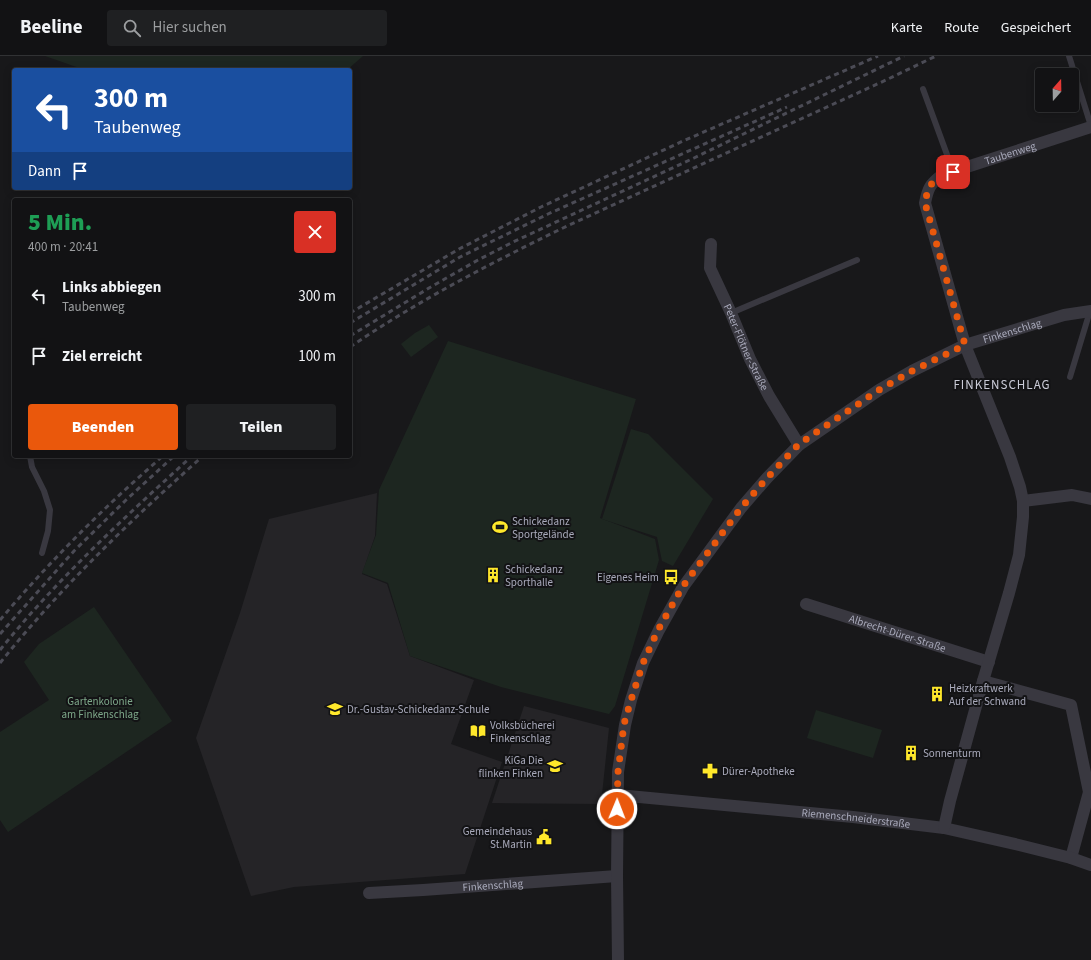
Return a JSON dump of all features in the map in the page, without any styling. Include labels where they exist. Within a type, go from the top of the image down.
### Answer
[{"type":"street","name":"Taubenweg","points":[[965,345],[925,203],[927,193],[932,183],[942,175],[1091,127]]},
{"type":"street","name":"Peter-Flötner-Straße","points":[[711,244],[710,268],[731,313],[750,360],[769,396],[799,444]]},
{"type":"street","name":"Finkenschlag","points":[[618,960],[618,772],[624,724],[643,663],[658,630],[683,586],[741,508],[799,444],[879,390],[912,371],[965,345],[1064,315],[1090,311]]},
{"type":"street","points":[[944,828],[950,801],[1019,555],[1023,517],[1023,501],[1020,487],[1010,457],[965,345]]},
{"type":"street","points":[[1023,501],[1072,495],[1091,499]]},
{"type":"street","name":"Albrecht-Dürer-Straße","points":[[806,604],[989,662]]},
{"type":"street","points":[[983,681],[1072,705],[1089,792],[1071,858]]},
{"type":"street","name":"Riemenschneiderstraße","points":[[618,795],[944,828],[1012,843],[1091,864]]},
{"type":"street","name":"Finkenschlag","points":[[369,893],[617,876]]},
{"type":"lane","points":[[1069,56],[1091,127]]},
{"type":"lane","points":[[924,89],[953,172]]},
{"type":"lane","points":[[731,313],[857,260]]},
{"type":"lane","points":[[1070,377],[1090,311]]},
{"type":"lane","points":[[30,458],[32,467],[44,492],[50,510],[48,531],[42,553]]},
{"type":"shaded area","name":"Dr.-Gustav-Schickedanz-Schule","points":[[377,493],[375,536],[362,574],[387,584],[410,656],[474,680],[451,744],[502,762],[465,874],[294,887],[251,896],[196,738],[240,613],[269,519]]},
{"type":"shaded area","name":"KiGa Die flinken Finken","points":[[524,706],[609,728],[601,804],[492,803]]},
{"type":"green space","points":[[45,56],[363,56],[349,68],[79,68]]},
{"type":"green space","points":[[429,325],[438,337],[411,357],[401,344],[415,333]]},
{"type":"green space","name":"Schickedanz Sportgelände","points":[[448,341],[636,399],[600,518],[655,539],[659,560],[615,706],[609,714],[501,687],[410,656],[388,583],[362,573],[376,535],[379,490]]},
{"type":"green space","points":[[631,429],[648,434],[713,499],[673,566],[662,561],[657,537],[602,519]]},
{"type":"green space","name":"Gartenkolonie am Finkenschlag","points":[[94,607],[172,721],[8,832],[0,820],[0,732],[49,700],[24,662],[39,644]]},
{"type":"green space","points":[[816,710],[882,730],[873,758],[807,738]]},
{"type":"railway","points":[[352,312],[459,249],[541,207],[683,141],[878,56]]},
{"type":"railway","points":[[352,335],[429,288],[513,242],[694,158],[904,56]]},
{"type":"railway","points":[[352,346],[429,298],[567,226],[936,56]]},
{"type":"railway","points":[[352,322],[460,257],[548,214],[787,107]]},
{"type":"railway","points":[[0,620],[78,535],[120,494],[161,458]]},
{"type":"railway","points":[[0,634],[74,551],[172,458]]},
{"type":"railway","points":[[0,650],[45,598],[92,549],[190,458]]},
{"type":"railway","points":[[0,663],[47,608],[97,555],[201,458]]},
{"type":"place","name":"Schickedanz Sportgelände","points":[[500,527]]},
{"type":"place","name":"Schickedanz Sporthalle","points":[[493,575]]},
{"type":"place","name":"Eigenes Heim","points":[[671,577]]},
{"type":"place","name":"Heizkraftwerk Auf der Schwand","points":[[937,694]]},
{"type":"place","name":"Dr.-Gustav-Schickedanz-Schule","points":[[335,709]]},
{"type":"place","name":"Volksbücherei Finkenschlag","points":[[478,731]]},
{"type":"place","name":"Sonnenturm","points":[[911,753]]},
{"type":"place","name":"KiGa Die flinken Finken","points":[[555,766]]},
{"type":"place","name":"Dürer-Apotheke","points":[[710,771]]},
{"type":"place","name":"Gemeindehaus St.Martin","points":[[544,837]]},
{"type":"district","name":"FINKENSCHLAG","points":[[1002,385]]},
{"type":"route","points":[[617,809],[618,772],[624,724],[643,663],[658,630],[683,586],[741,508],[799,444],[879,390],[912,371],[965,345],[925,203],[927,193],[932,183],[942,175],[953,172]]}]
